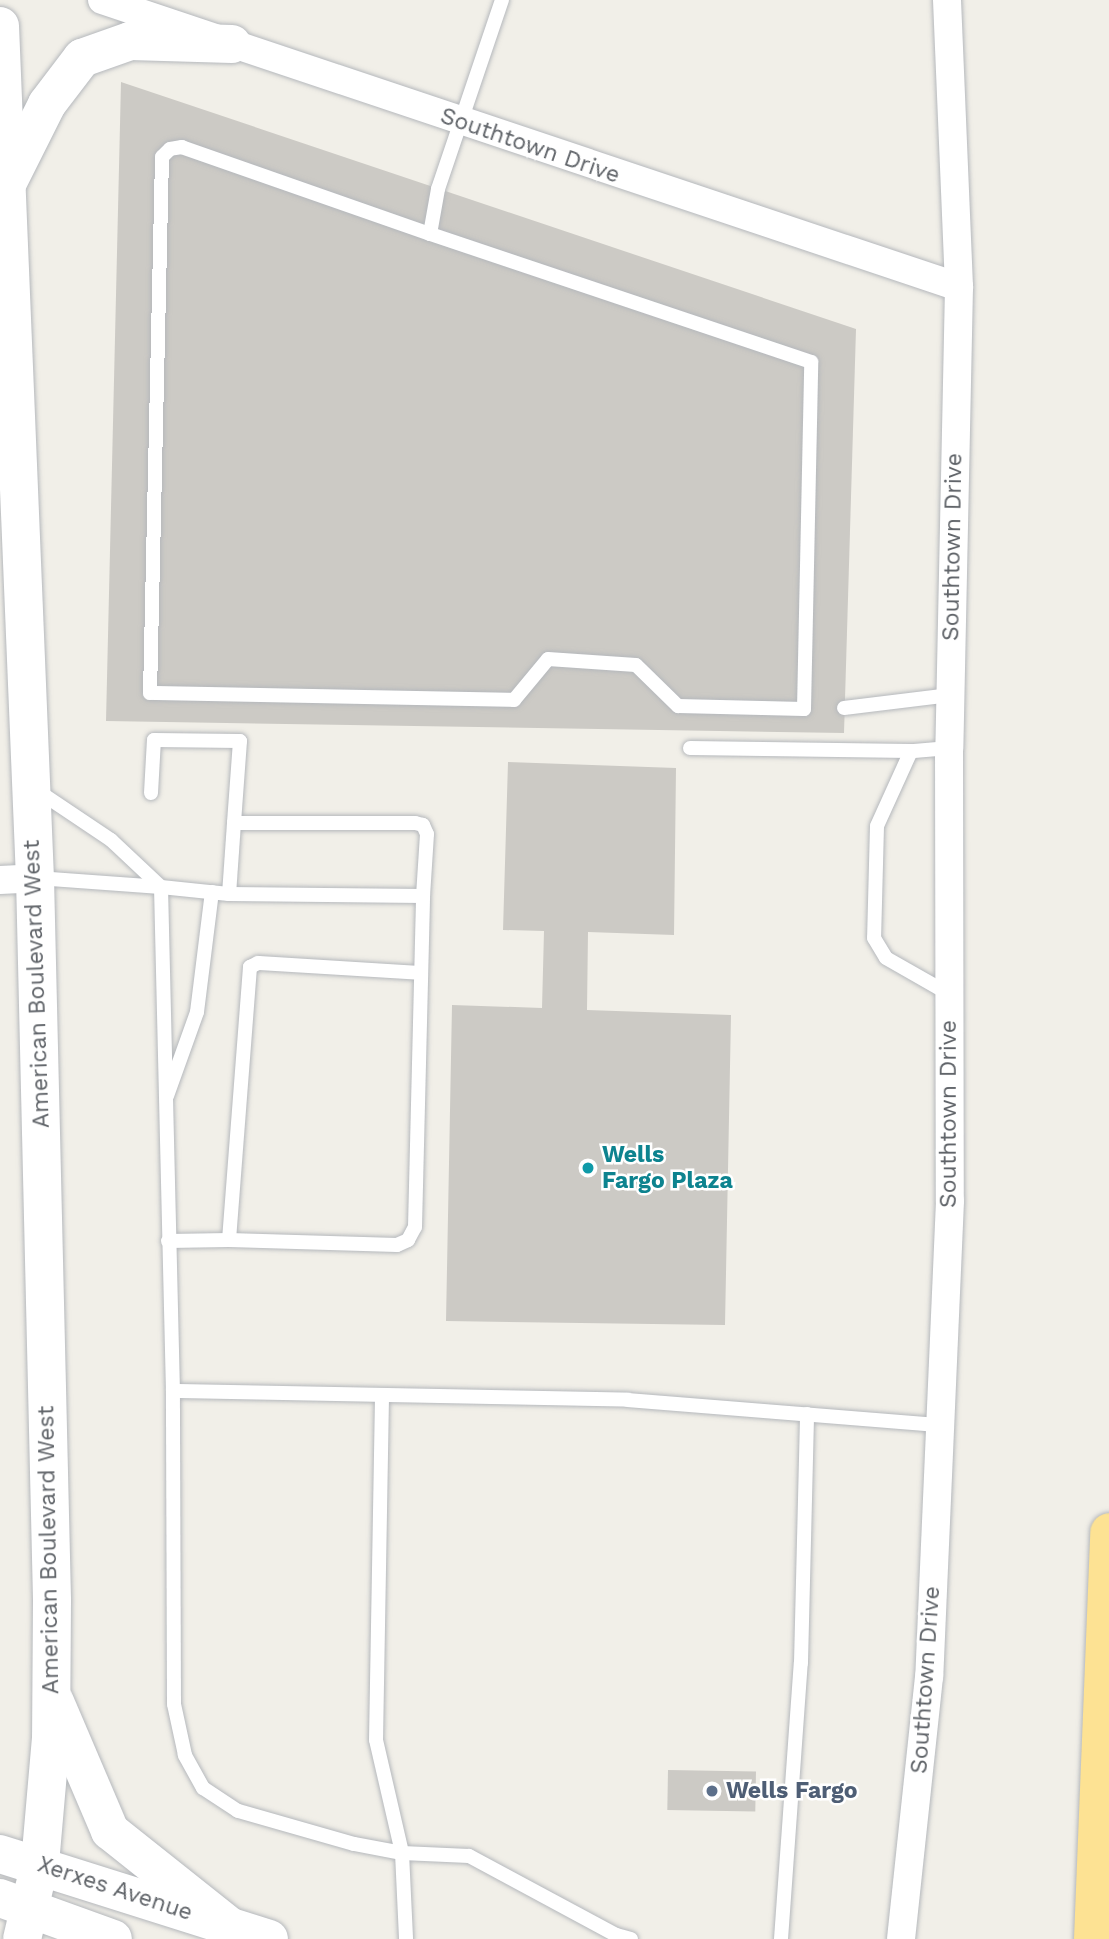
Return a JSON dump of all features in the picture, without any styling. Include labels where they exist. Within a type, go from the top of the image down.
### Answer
[{"type":"highway","points":[[1093,1939],[1109,1532]]},
{"type":"main road","name":"American Boulevard West","points":[[0,26],[31,787],[18,879],[51,1691],[40,1863],[17,1915]]},
{"type":"main road","points":[[6,187],[47,104],[82,58],[130,41],[232,44]]},
{"type":"main road","points":[[51,1691],[110,1831],[228,1925]]},
{"type":"main road","name":"Xerxes Avenue","points":[[0,1854],[40,1863],[269,1939]]},
{"type":"main road","points":[[17,1915],[113,1939]]},
{"type":"street","name":"Southtown Drive","points":[[102,0],[459,122],[959,287]]},
{"type":"street","name":"Southtown Drive","points":[[901,1939],[929,1676],[950,1201],[949,748],[959,287],[947,0]]},
{"type":"lane","points":[[430,234],[438,189],[502,0]]},
{"type":"lane","points":[[182,147],[430,234],[811,362],[804,709],[678,706],[636,665],[548,659],[513,700],[150,693],[162,157],[170,149],[182,147]]},
{"type":"lane","points":[[844,708],[950,695]]},
{"type":"lane","points":[[151,793],[155,740],[240,741],[229,894]]},
{"type":"lane","points":[[690,748],[911,751],[949,748]]},
{"type":"lane","points":[[911,751],[877,826],[874,938],[886,958],[949,994]]},
{"type":"lane","points":[[31,787],[111,840],[162,887],[164,1104],[173,1391],[174,1704],[185,1755],[203,1788],[238,1811],[402,1853],[469,1856],[616,1935],[631,1939]]},
{"type":"lane","points":[[168,1241],[397,1245],[408,1240],[415,1227],[423,896],[427,834],[423,825],[234,823]]},
{"type":"lane","points":[[18,879],[162,887],[229,894],[423,896]]},
{"type":"lane","points":[[164,1104],[197,1012],[212,892]]},
{"type":"lane","points":[[229,1240],[250,967],[258,963],[421,973]]},
{"type":"lane","points":[[173,1391],[628,1400],[940,1425]]},
{"type":"lane","points":[[382,1397],[376,1740],[402,1853],[406,1939]]},
{"type":"lane","points":[[781,1939],[801,1663],[807,1414]]},
{"type":"building","points":[[121,82],[856,329],[844,733],[106,721]]},
{"type":"building","name":"Wells Fargo Plaza","points":[[508,762],[676,768],[674,935],[588,932],[587,1010],[731,1015],[725,1325],[446,1321],[452,1005],[542,1008],[544,931],[503,930]]},
{"type":"building","name":"Wells Fargo","points":[[668,1770],[756,1772],[755,1812],[667,1810]]},
{"type":"place","name":"Wells Fargo Plaza","points":[[588,1168]]},
{"type":"place","name":"Wells Fargo","points":[[712,1791]]}]
